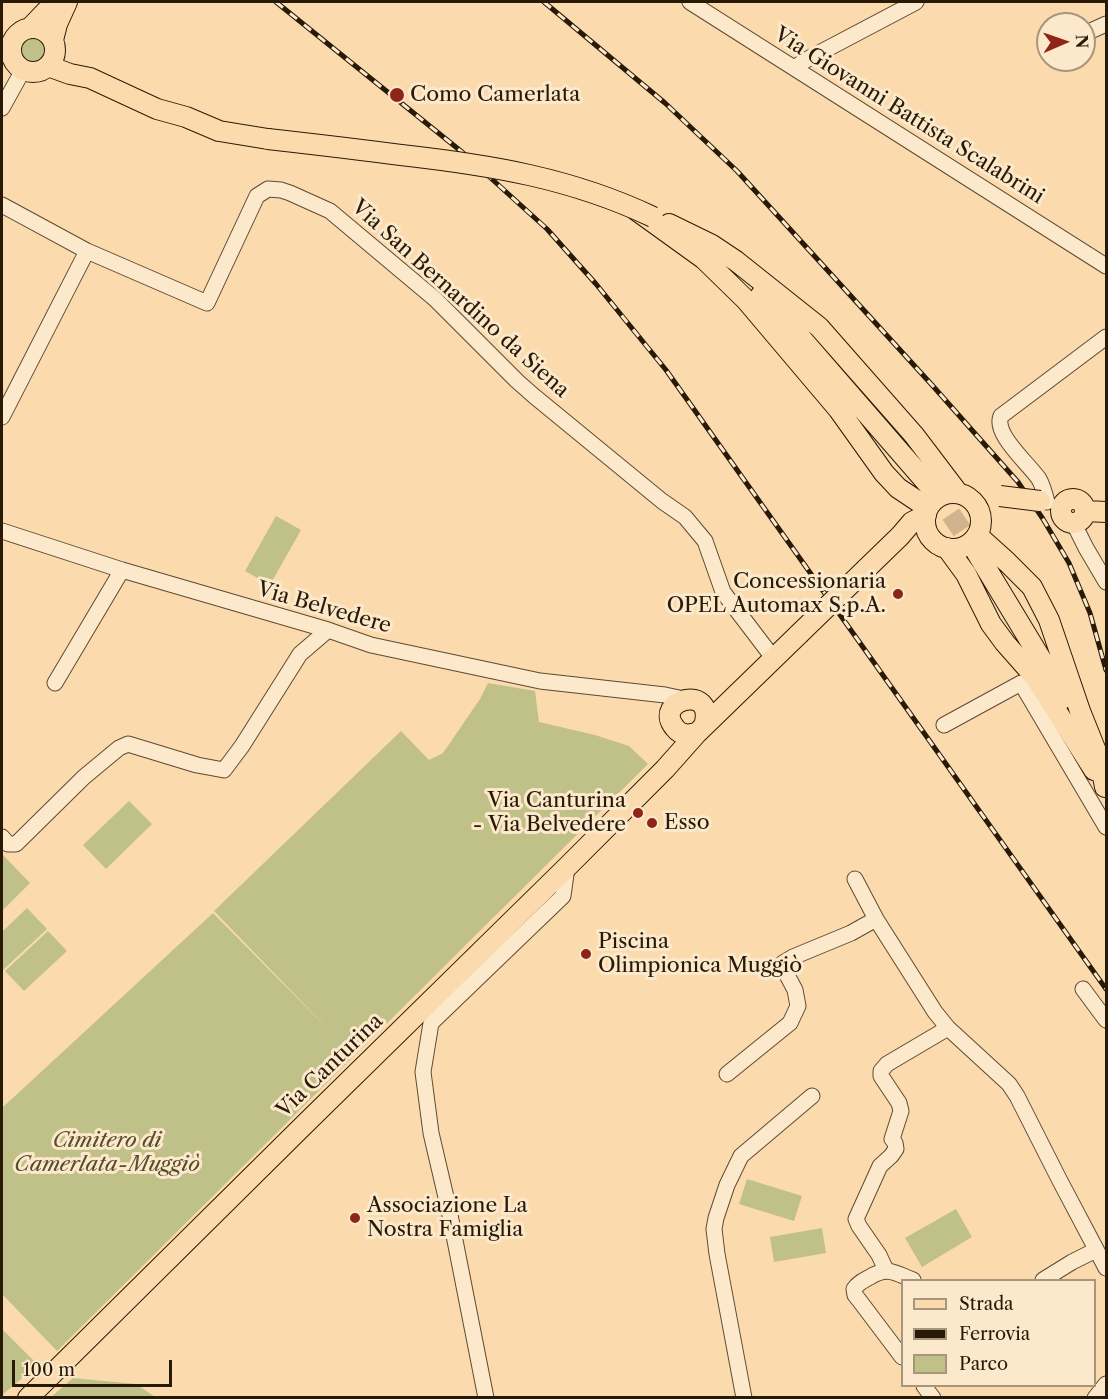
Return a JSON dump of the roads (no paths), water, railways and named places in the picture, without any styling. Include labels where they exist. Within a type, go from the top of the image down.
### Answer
[{"type":"main road","points":[[55,2],[12,35],[10,53],[12,60],[23,70],[36,72],[52,53],[57,24],[66,2]]},
{"type":"main road","points":[[12,35],[37,28],[43,30],[52,53],[70,74],[90,78],[157,109],[186,117],[219,131],[498,168],[569,185],[632,207],[708,252],[839,410],[884,473],[898,488],[929,504]]},
{"type":"main road","points":[[632,207],[708,252],[736,261],[819,327],[914,435],[961,494],[976,504],[979,511],[978,535],[1024,631],[1044,664],[1106,789]]},
{"type":"main road","points":[[1106,789],[1035,677],[991,624],[966,574],[927,529],[929,504],[949,493],[1050,502],[1077,500],[1083,504],[1080,518],[1107,512]]},
{"type":"main road","points":[[900,536],[956,549],[964,546],[978,535],[990,504],[1000,496]]},
{"type":"main road","name":"Via Canturina","points":[[28,1398],[665,769],[693,730],[756,677],[900,536],[929,504]]},
{"type":"main road","points":[[978,535],[1032,587],[1049,620],[1080,711],[1100,761],[1106,789]]},
{"type":"main road","name":"Via Canturina","points":[[685,705],[756,677]]},
{"type":"main road","points":[[685,705],[705,710],[706,717],[693,730],[672,725],[670,719],[685,705]]},
{"type":"street","name":"Via Giovanni Battista Scalabrini","points":[[690,2],[1107,266]]},
{"type":"street","points":[[794,68],[914,3]]},
{"type":"street","points":[[2,108],[23,70]]},
{"type":"street","name":"Via San Bernardino da Siena","points":[[2,205],[87,251],[207,303],[257,196],[268,189],[281,190],[330,211],[435,299],[534,396],[662,501],[685,517],[705,541],[723,592],[774,659]]},
{"type":"street","points":[[2,417],[87,251]]},
{"type":"street","points":[[1050,502],[1033,472],[1001,429],[999,420],[1001,416],[1107,337]]},
{"type":"street","points":[[1080,518],[1086,548],[1107,582]]},
{"type":"street","name":"Via Belvedere","points":[[2,531],[122,570],[328,630],[371,645],[540,681],[665,695],[685,705]]},
{"type":"street","points":[[55,683],[122,570]]},
{"type":"street","points":[[2,837],[8,844],[16,844],[84,777],[119,748],[128,744],[197,765],[224,770],[242,746],[300,654],[328,630]]},
{"type":"street","points":[[944,725],[1021,683],[1107,828]]},
{"type":"street","points":[[486,1398],[449,1210],[431,1133],[423,1072],[431,1023],[564,896],[567,867]]},
{"type":"street","points":[[855,879],[876,919],[934,1012],[948,1028],[1009,1084],[1017,1096],[1107,1268]]},
{"type":"street","points":[[727,1074],[790,1023],[798,1006],[795,990],[783,963],[851,933],[876,919]]},
{"type":"street","points":[[1083,989],[1107,1020]]},
{"type":"street","points":[[886,1270],[879,1254],[856,1219],[880,1166],[896,1149],[892,1139],[901,1111],[881,1076],[881,1071],[887,1064],[948,1028]]},
{"type":"street","points":[[744,1398],[717,1254],[714,1229],[716,1218],[727,1185],[741,1156],[812,1096]]},
{"type":"street","points":[[1046,1279],[1096,1250]]},
{"type":"street","points":[[901,1355],[855,1295],[854,1289],[879,1271],[886,1270],[908,1279]]},
{"type":"street","points":[[1095,1398],[1107,1384]]},
{"type":"tunnel","points":[[933,490],[977,553]]},
{"type":"railway","points":[[276,2],[462,152],[547,229],[596,284],[666,370],[1106,989]]},
{"type":"railway","points":[[544,2],[665,103],[737,171],[1018,482],[1069,563],[1090,613],[1106,670]]},
{"type":"place","name":"Como Camerlata","points":[[397,95]]},
{"type":"place","name":"Concessionaria OPEL Automax S.p.A.","points":[[898,594]]},
{"type":"place","name":"Via Canturina - Via Belvedere","points":[[638,813]]},
{"type":"place","name":"Esso","points":[[652,823]]},
{"type":"place","name":"Piscina Olimpionica Muggiò","points":[[586,954]]},
{"type":"place","name":"Associazione La Nostra Famiglia","points":[[355,1218]]},
{"type":"park label","name":"Cimitero di Camerlata-Muggiò","points":[[107,1153]]}]
